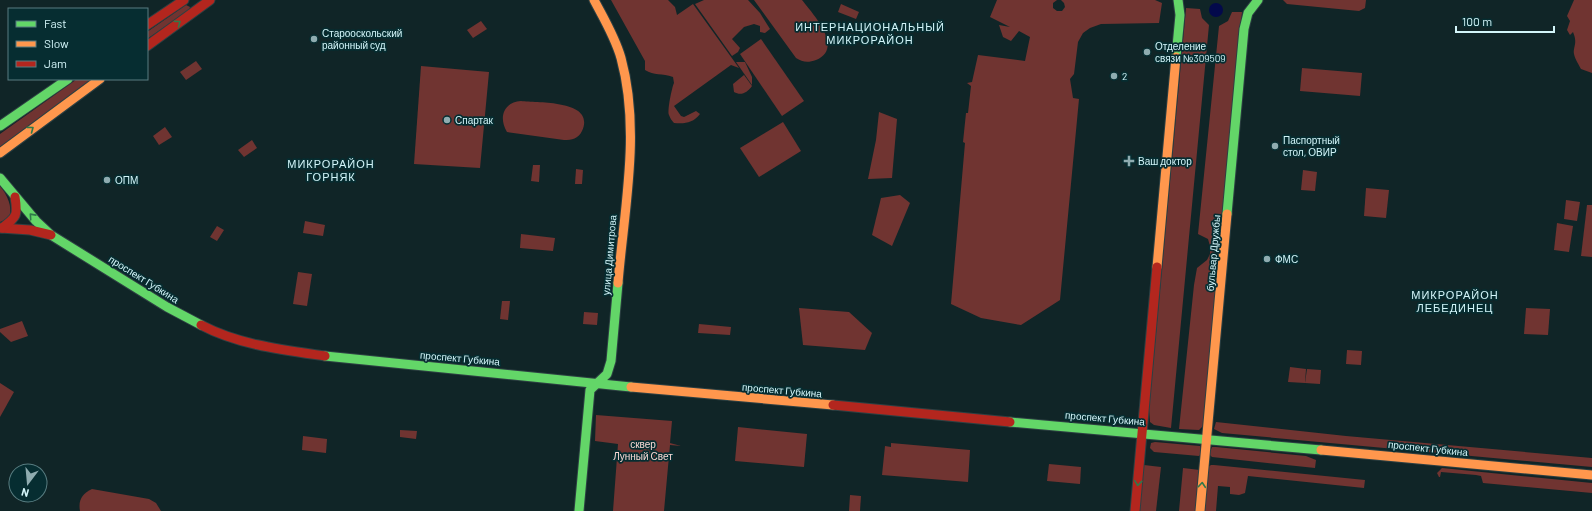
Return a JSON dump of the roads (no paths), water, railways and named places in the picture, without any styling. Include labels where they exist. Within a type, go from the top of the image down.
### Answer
[{"type":"main road","points":[[148,24],[184,0]]},
{"type":"main road","points":[[191,0],[196,9]]},
{"type":"main road","points":[[148,45],[210,0]]},
{"type":"main road","name":"улица Димитрова","points":[[579,511],[590,390],[607,374],[611,361],[631,133],[627,84],[621,59],[613,36],[594,0]]},
{"type":"main road","points":[[1135,511],[1180,15],[1178,0]]},
{"type":"main road","name":"бульвар Дружбы","points":[[1200,511],[1244,29],[1248,13],[1258,0]]},
{"type":"main road","points":[[0,126],[67,80]]},
{"type":"main road","points":[[0,153],[99,80]]},
{"type":"main road","name":"проспект Губкина","points":[[0,178],[15,197],[51,235],[190,320],[240,340],[273,348],[332,357],[599,383],[1592,475]]},
{"type":"main road","points":[[1,228],[15,218],[17,210],[15,197]]},
{"type":"main road","points":[[1,228],[30,230],[51,235]]},
{"type":"place","name":"Старооскольский районный суд","points":[[314,39]]},
{"type":"place","name":"Отделение связи №309509","points":[[1147,52]]},
{"type":"place","name":"2","points":[[1114,76]]},
{"type":"place","name":"Спартак","points":[[447,120]]},
{"type":"place","name":"Паспортный стол, ОВИР","points":[[1275,146]]},
{"type":"place","name":"Ваш доктор","points":[[1129,161]]},
{"type":"place","name":"ОПМ","points":[[107,180]]},
{"type":"place","name":"ФМС","points":[[1267,259]]},
{"type":"district","name":"ИНТЕРНАЦИОНАЛЬНЫЙ МИКРОРАЙОН","points":[[870,33]]},
{"type":"district","name":"МИКРОРАЙОН ГОРНЯК","points":[[331,170]]},
{"type":"district","name":"МИКРОРАЙОН ЛЕБЕДИНЕЦ","points":[[1455,301]]},
{"type":"park label","name":"сквер Лунный Свет","points":[[643,450]]}]
